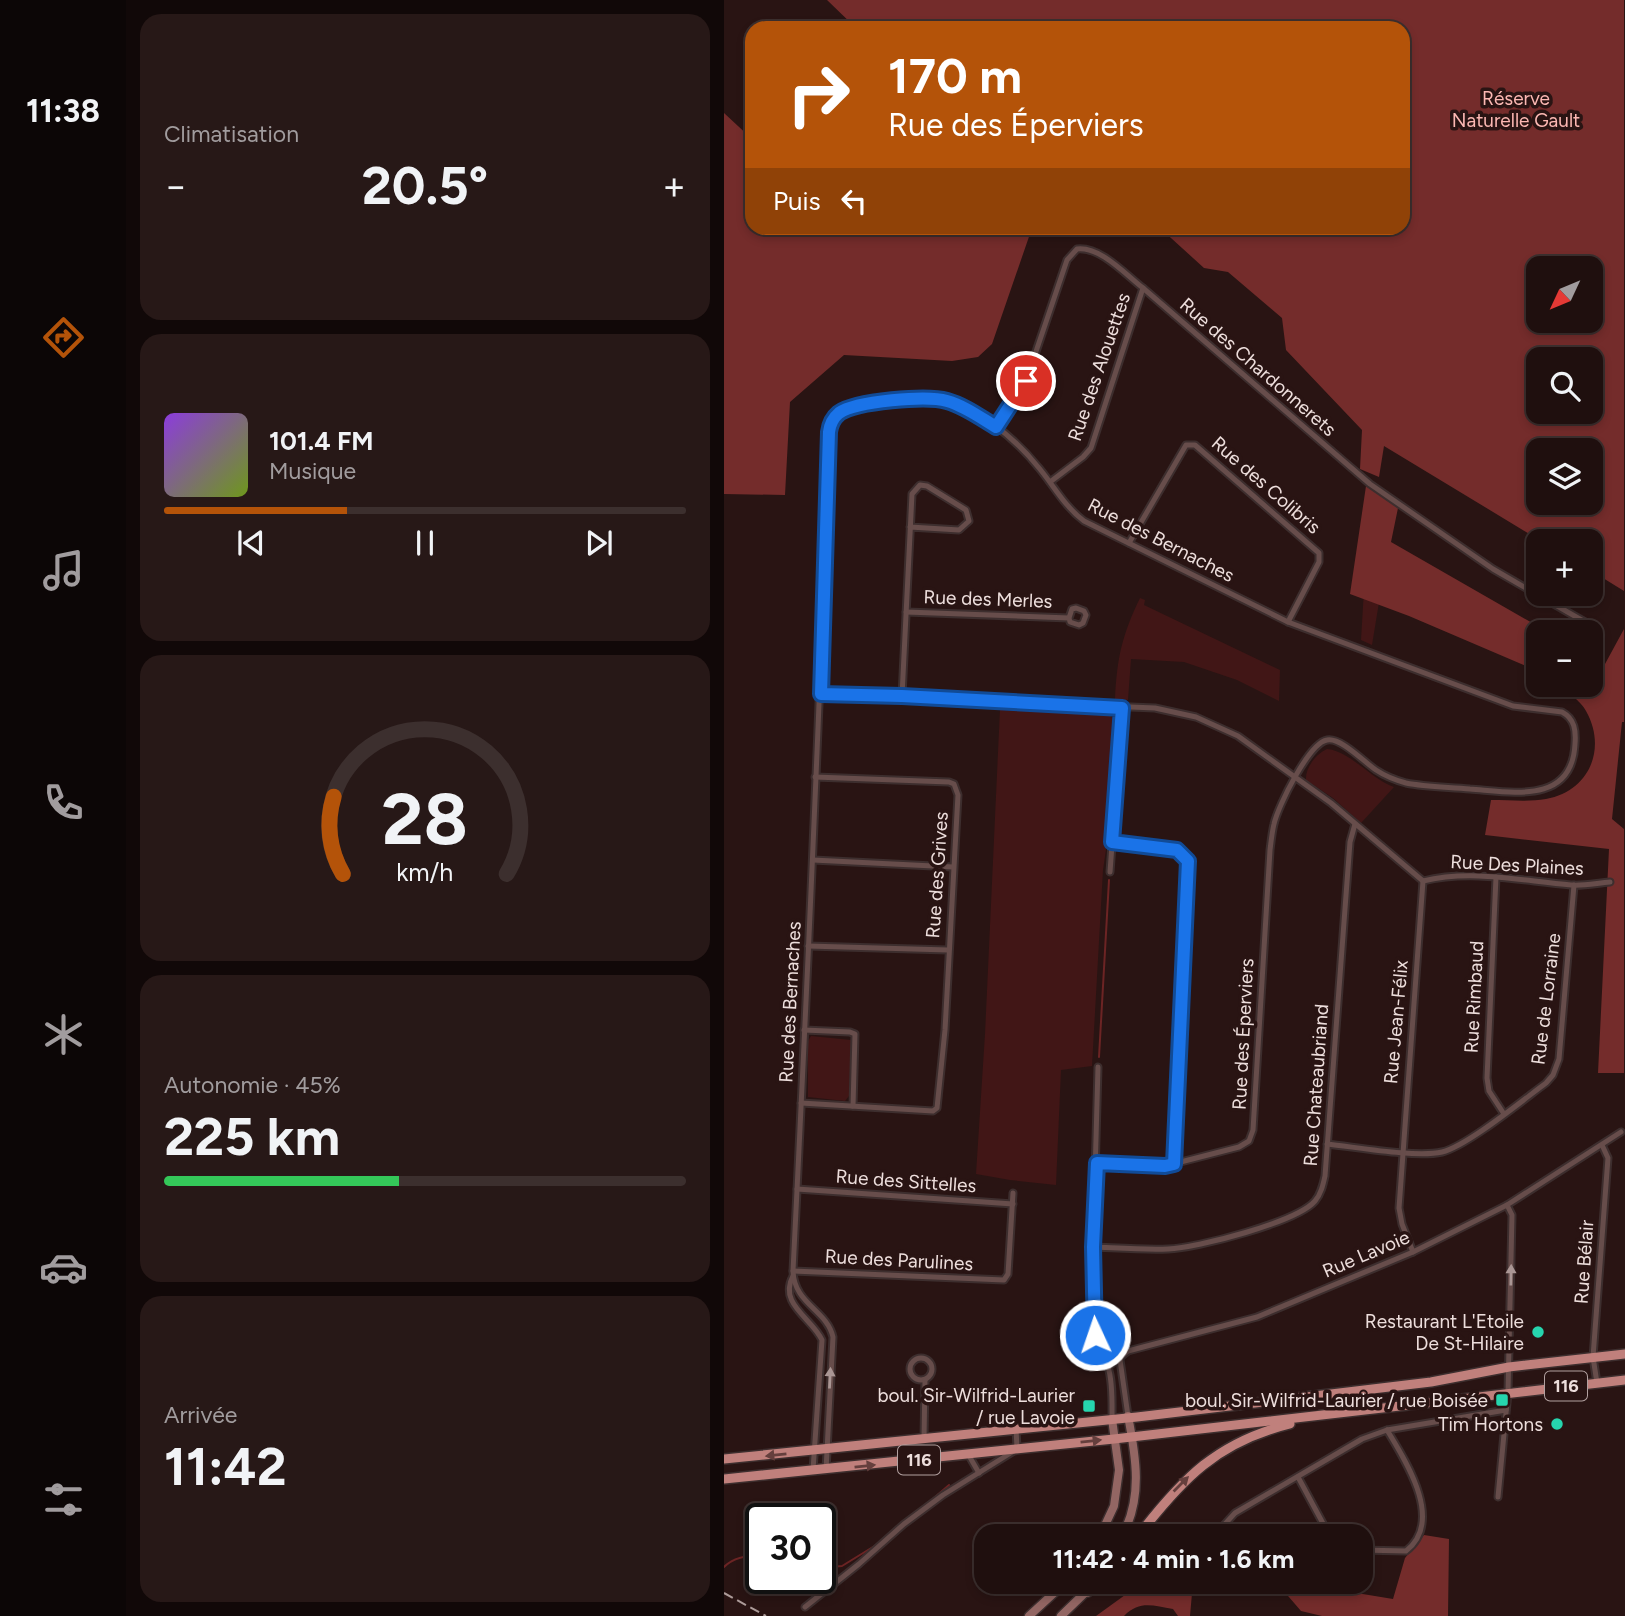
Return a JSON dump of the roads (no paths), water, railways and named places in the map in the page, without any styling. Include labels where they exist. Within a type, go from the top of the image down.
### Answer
[{"type":"main road","name":"116","points":[[724,1459],[1111,1419],[1431,1382],[1509,1367],[1625,1353]]},
{"type":"main road","name":"116","points":[[724,1479],[813,1472],[1114,1439],[1625,1380]]},
{"type":"main road","points":[[1148,1524],[1180,1484],[1218,1454],[1265,1431],[1326,1415]]},
{"type":"street","name":"Rue des Chardonnerets","points":[[996,427],[1026,381],[1066,260],[1077,248],[1086,247],[1143,288],[1370,484],[1493,569],[1581,620]]},
{"type":"street","name":"Rue des Alouettes","points":[[1050,482],[1091,448],[1143,288]]},
{"type":"street","name":"Rue des Bernaches","points":[[813,1472],[821,1351],[819,1335],[790,1298],[789,1283],[793,1273],[821,694],[829,432],[834,419],[849,408],[920,398],[957,404],[1020,445],[1076,515],[1129,543],[1289,622],[1513,706],[1562,712],[1569,716],[1575,729],[1575,746],[1569,771],[1552,787],[1530,793],[1406,783],[1384,775],[1332,740],[1318,744],[1296,778]]},
{"type":"street","name":"Rue des Colibris","points":[[1129,543],[1186,445],[1195,444],[1319,553],[1319,562],[1289,622]]},
{"type":"street","points":[[902,696],[912,494],[920,485],[927,486],[966,510],[969,521],[959,530],[911,527]]},
{"type":"street","name":"Rue des Merles","points":[[906,612],[1069,618]]},
{"type":"street","points":[[821,694],[1155,708],[1178,712],[1216,724],[1238,736],[1331,803],[1423,881]]},
{"type":"street","points":[[1110,873],[1122,708]]},
{"type":"street","name":"Rue des Grives","points":[[815,777],[949,782],[954,784],[958,795],[945,1030],[937,1108],[933,1111],[853,1106]]},
{"type":"street","name":"Rue des Éperviers","points":[[1097,1163],[1165,1166],[1239,1147],[1249,1141],[1252,1135],[1270,850],[1279,809],[1296,778]]},
{"type":"street","name":"Rue Chateaubriand","points":[[1093,1247],[1171,1249],[1248,1232],[1302,1210],[1315,1201],[1322,1186],[1327,1144],[1350,842],[1355,824]]},
{"type":"street","points":[[1112,842],[1177,850],[1188,861],[1174,1164]]},
{"type":"street","points":[[813,860],[953,867]]},
{"type":"street","name":"Rue Des Plaines","points":[[1423,881],[1454,876],[1496,877],[1574,885],[1610,882]]},
{"type":"street","name":"Rue Rimbaud","points":[[1496,877],[1487,1079],[1489,1091],[1504,1114]]},
{"type":"street","name":"Rue Jean-Félix","points":[[1413,1251],[1402,1224],[1399,1208],[1401,1152],[1423,881]]},
{"type":"street","name":"Rue de Lorraine","points":[[1327,1144],[1401,1152],[1429,1153],[1449,1150],[1546,1083],[1556,1069],[1559,1059],[1574,885]]},
{"type":"street","points":[[808,946],[948,950]]},
{"type":"street","points":[[801,1104],[853,1106],[855,1034],[804,1030]]},
{"type":"street","points":[[1098,1068],[1093,1247],[1094,1324],[1095,1335],[1101,1347],[1117,1357],[1121,1365],[1136,1464],[1136,1492],[1128,1524]]},
{"type":"street","name":"Rue Lavoie","points":[[1108,1367],[1117,1357],[1135,1348],[1257,1317],[1413,1251],[1507,1205],[1621,1132]]},
{"type":"street","name":"Rue Bélair","points":[[1597,1383],[1593,1357],[1608,1158],[1602,1145]]},
{"type":"street","name":"Rue des Sittelles","points":[[797,1189],[1013,1204]]},
{"type":"street","points":[[1013,1193],[1013,1204]]},
{"type":"street","name":"Rue des Parulines","points":[[793,1273],[1003,1280],[1008,1274],[1013,1204]]},
{"type":"street","points":[[1498,1497],[1509,1367],[1512,1216],[1507,1205]]},
{"type":"street","points":[[793,1273],[798,1292],[832,1332],[826,1470]]},
{"type":"street","points":[[1094,1324],[1089,1338],[1090,1348],[1108,1367],[1111,1419],[1120,1470],[1114,1506],[1106,1524]]},
{"type":"street","points":[[821,1351],[832,1352]]},
{"type":"street","points":[[918,1358],[926,1359],[933,1368],[931,1376],[925,1380],[914,1379],[910,1373],[912,1362],[918,1358]]},
{"type":"street","points":[[924,1438],[925,1380]]},
{"type":"street","points":[[1225,1524],[1235,1513],[1362,1439],[1387,1430],[1506,1410]]},
{"type":"street","points":[[805,1607],[904,1524],[943,1495],[1017,1449],[1016,1428]]},
{"type":"street","points":[[1373,1550],[1406,1551],[1419,1533],[1422,1510],[1418,1489],[1387,1430]]},
{"type":"street","points":[[968,1454],[979,1473]]},
{"type":"street","points":[[1298,1477],[1323,1524]]},
{"type":"street","points":[[1029,1616],[1053,1594]]},
{"type":"street","points":[[1061,1616],[1086,1594]]},
{"type":"waterway","points":[[1099,1057],[1109,880]]},
{"type":"waterway","points":[[928,1503],[949,1485]]},
{"type":"waterway","points":[[836,1567],[842,1566],[881,1542]]},
{"type":"waterway","points":[[724,1567],[745,1556]]},
{"type":"railway","points":[[724,1593],[766,1616]]},
{"type":"place","name":"Restaurant L'Etoile De St-Hilaire","points":[[1538,1332]]},
{"type":"place","name":"boul. Sir-Wilfrid-Laurier / rue Boisée","points":[[1502,1400]]},
{"type":"place","name":"boul. Sir-Wilfrid-Laurier / rue Lavoie","points":[[1089,1406]]},
{"type":"place","name":"Tim Hortons","points":[[1557,1424]]},
{"type":"park label","name":"Réserve Naturelle Gault","points":[[1516,109]]}]
